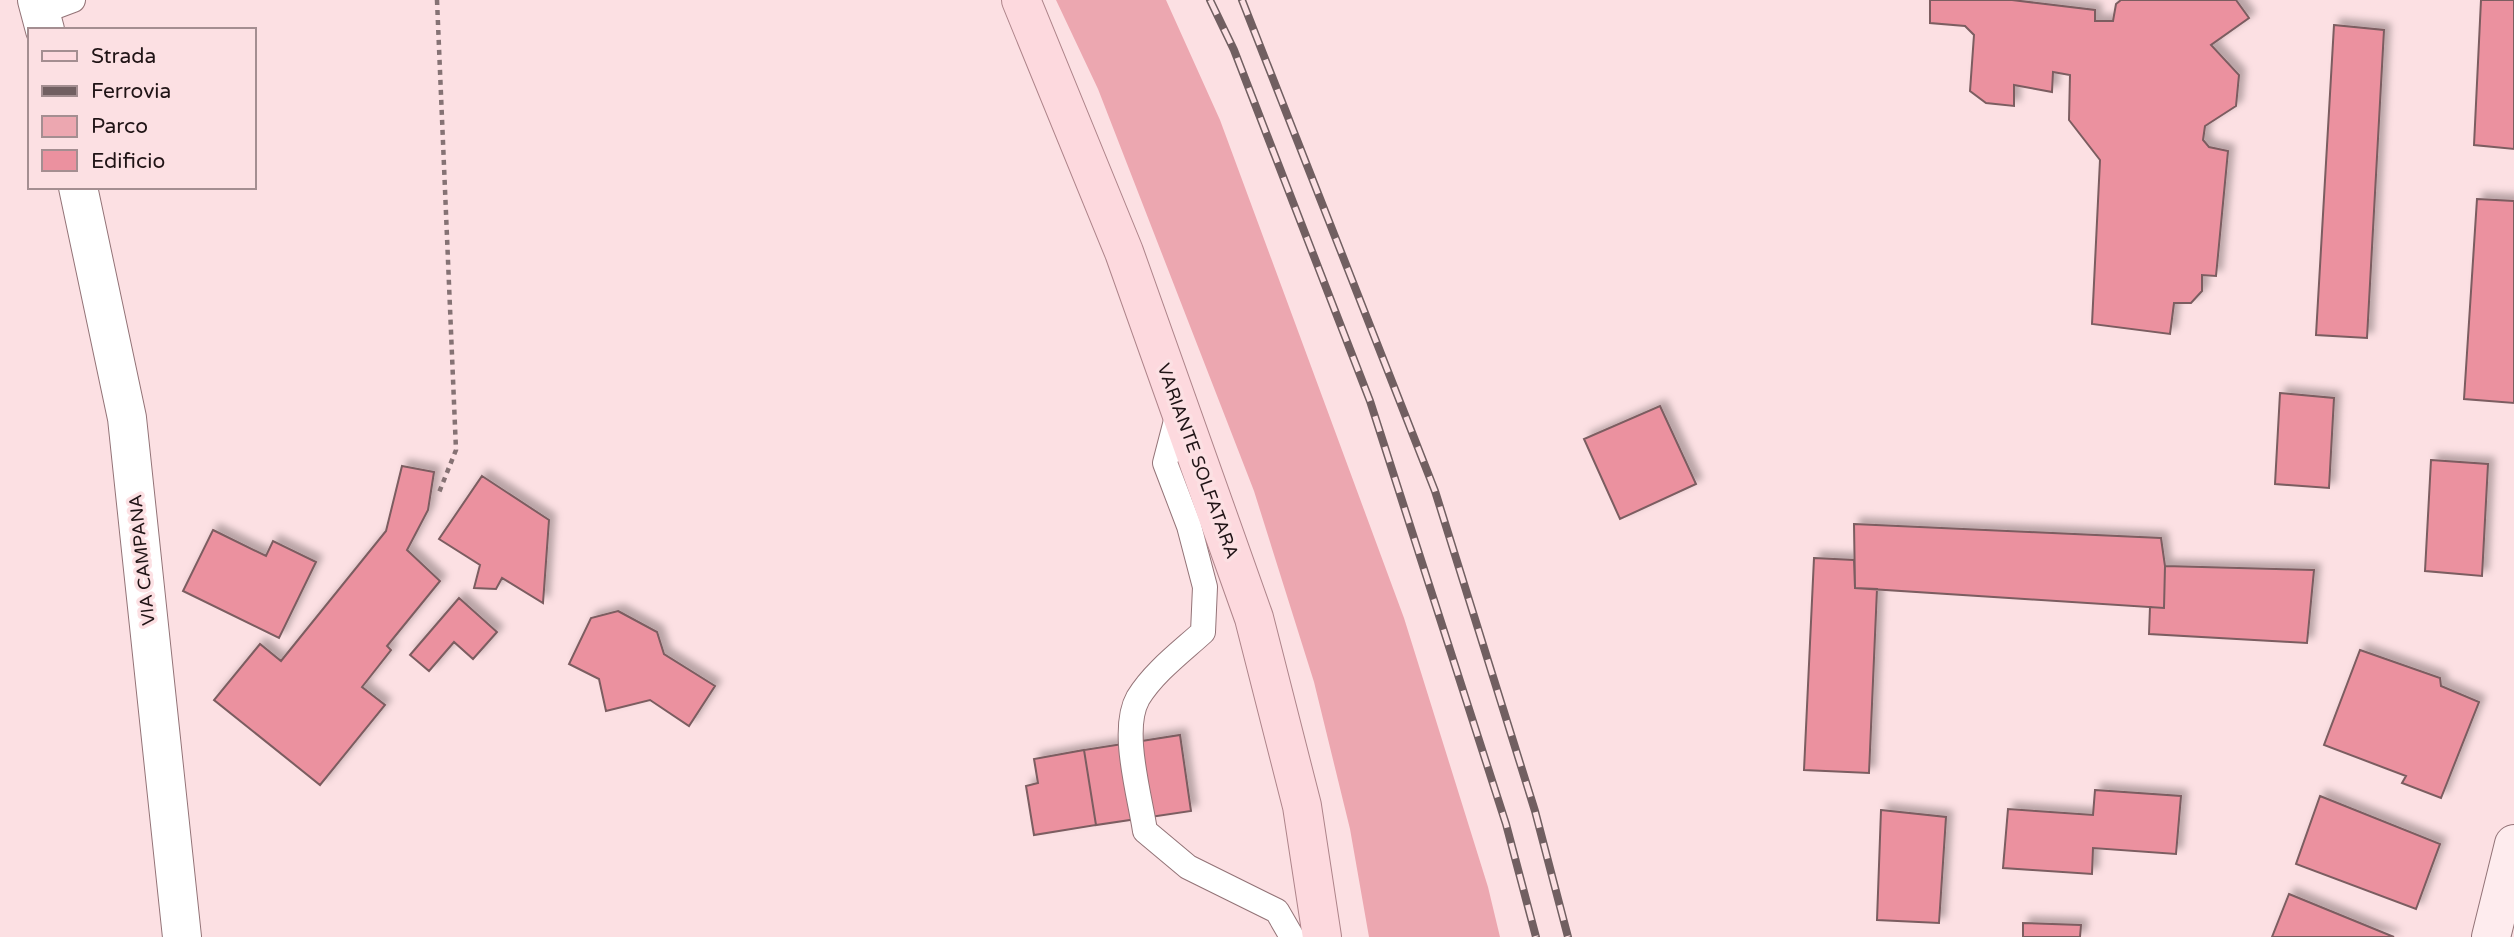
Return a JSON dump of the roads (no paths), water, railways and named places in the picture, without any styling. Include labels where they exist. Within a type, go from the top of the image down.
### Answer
[{"type":"main road","name":"VARIANTE SOLFATARA","points":[[1021,0],[1124,252],[1254,618],[1302,806],[1322,937]]},
{"type":"main road","points":[[2491,937],[2514,844]]},
{"type":"street","name":"VIA CAMPANA","points":[[78,189],[127,418],[182,937]]},
{"type":"lane","points":[[1180,408],[1164,463],[1189,526],[1205,587],[1203,632],[1168,663],[1138,699],[1129,731],[1145,831],[1188,867],[1277,911],[1292,937]]},
{"type":"railway","points":[[1210,0],[1234,50],[1370,401],[1506,824],[1536,937]]},
{"type":"railway","points":[[1242,0],[1435,491],[1535,811],[1568,937]]}]
